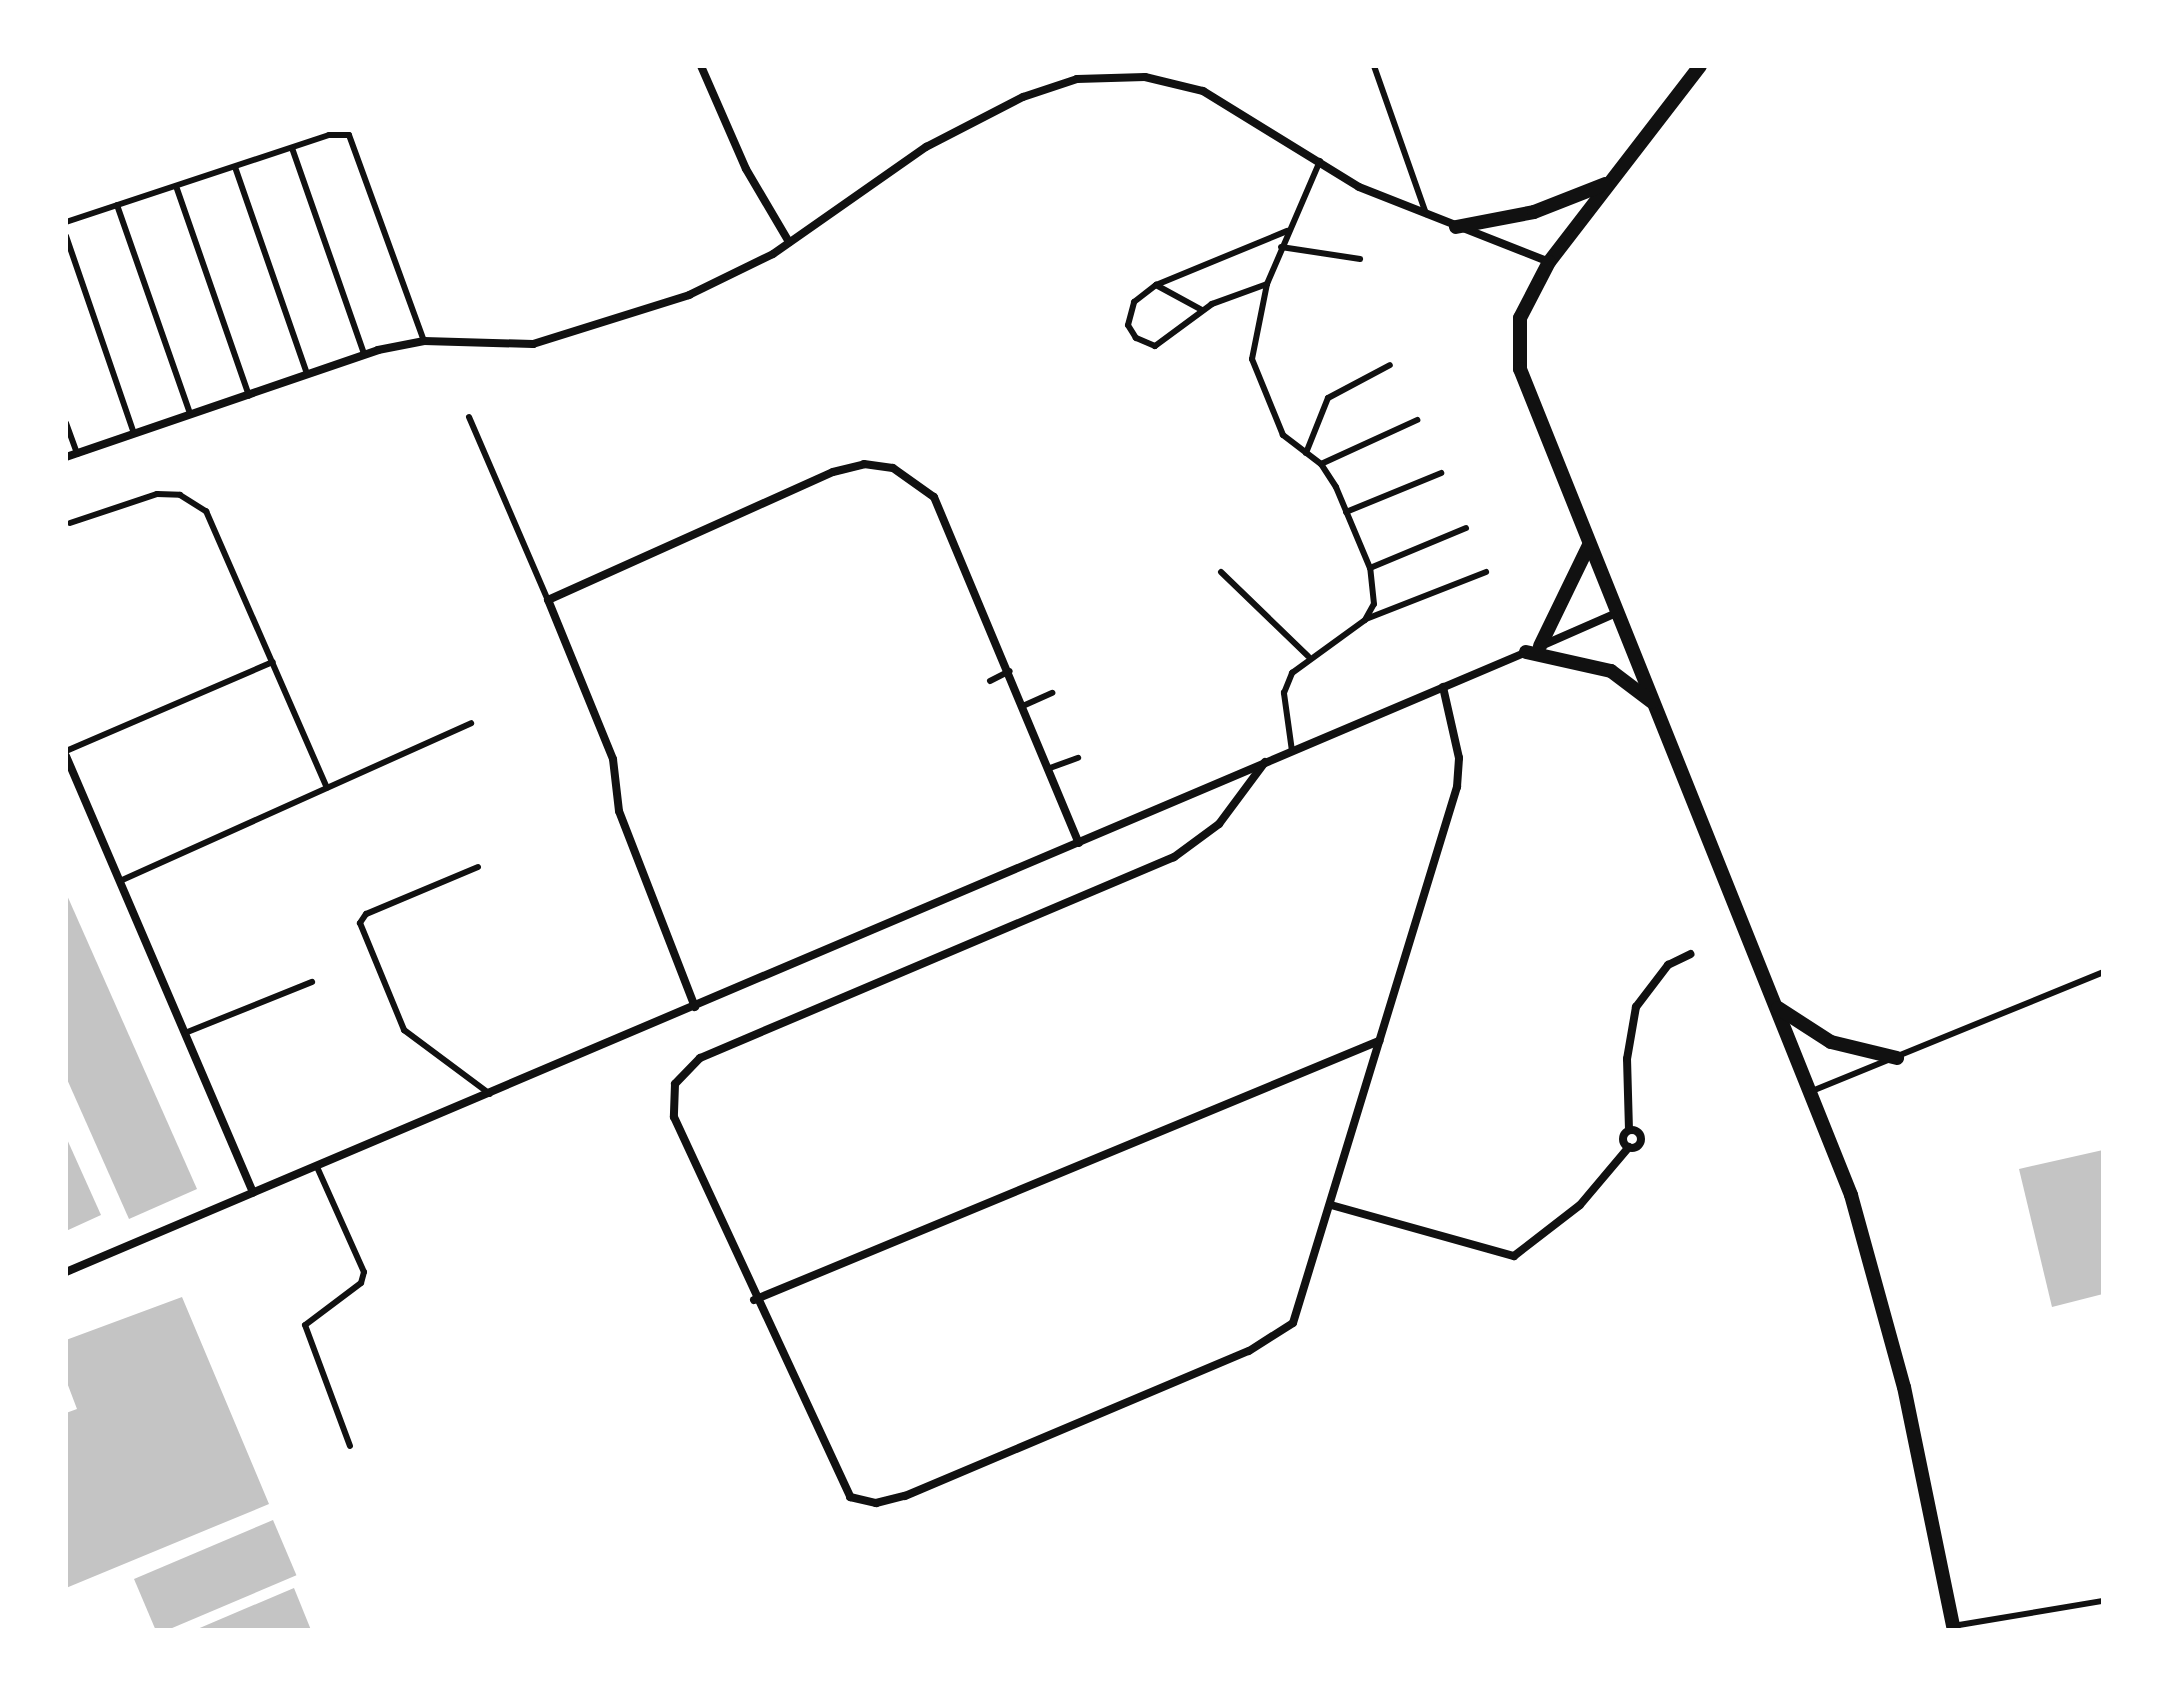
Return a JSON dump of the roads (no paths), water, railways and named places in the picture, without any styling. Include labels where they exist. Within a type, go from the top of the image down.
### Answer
[{"type":"street","points":[[701,66],[746,169],[789,242]]},
{"type":"street","points":[[1700,66],[1549,262],[1520,318],[1519,359],[1525,392],[1812,1091],[1851,1195],[1904,1387],[1953,1628]]},
{"type":"street","points":[[66,457],[364,354],[424,341],[496,348],[581,331],[727,281],[926,147],[1023,97],[1077,79],[1113,75],[1193,87],[1320,161],[1428,217],[1549,262]]},
{"type":"street","points":[[1456,227],[1534,212],[1609,182]]},
{"type":"street","points":[[695,1007],[619,811],[613,759],[548,600],[833,472],[875,464],[913,476],[934,497],[1025,705],[1079,843]]},
{"type":"street","points":[[1533,649],[1589,545]]},
{"type":"street","points":[[66,1272],[1614,614]]},
{"type":"street","points":[[1533,649],[1611,671],[1652,702]]},
{"type":"street","points":[[1265,762],[1219,824],[1174,857],[689,1064],[670,1099],[674,1117],[754,1300],[844,1493],[889,1502],[1281,1335],[1301,1309],[1460,771],[1443,687]]},
{"type":"street","points":[[66,754],[253,1193]]},
{"type":"street","points":[[1629,1147],[1622,1137],[1629,1130],[1627,1059],[1636,1007],[1668,965],[1691,954]]},
{"type":"street","points":[[1775,1005],[1831,1042],[1897,1058]]},
{"type":"street","points":[[754,1300],[1379,1041]]},
{"type":"street","points":[[1331,1205],[1514,1256],[1580,1205],[1629,1147],[1641,1139],[1629,1130]]},
{"type":"lane","points":[[1374,66],[1428,217]]},
{"type":"lane","points":[[66,222],[340,133],[355,144],[424,341]]},
{"type":"lane","points":[[292,148],[364,354]]},
{"type":"lane","points":[[1320,161],[1287,231],[1267,284],[1252,359],[1283,435],[1321,464],[1346,512],[1370,568],[1374,604],[1365,620]]},
{"type":"lane","points":[[235,167],[307,374]]},
{"type":"lane","points":[[176,186],[249,396]]},
{"type":"lane","points":[[117,205],[190,414]]},
{"type":"lane","points":[[1267,284],[1202,310],[1163,342],[1136,338],[1128,325],[1134,302],[1156,285],[1287,231]]},
{"type":"lane","points":[[66,236],[134,434]]},
{"type":"lane","points":[[1281,247],[1360,259]]},
{"type":"lane","points":[[1156,285],[1202,310]]},
{"type":"lane","points":[[1306,453],[1328,398],[1390,365]]},
{"type":"lane","points":[[469,417],[548,600]]},
{"type":"lane","points":[[1321,464],[1417,420]]},
{"type":"lane","points":[[66,423],[77,454]]},
{"type":"lane","points":[[1346,512],[1441,473]]},
{"type":"lane","points":[[70,523],[157,494],[180,495],[206,511],[327,788]]},
{"type":"lane","points":[[1370,568],[1466,528]]},
{"type":"lane","points":[[1221,572],[1308,656]]},
{"type":"lane","points":[[1292,751],[1284,693],[1308,656],[1365,620],[1486,572]]},
{"type":"lane","points":[[66,754],[273,662]]},
{"type":"lane","points":[[990,681],[1010,671]]},
{"type":"lane","points":[[1025,705],[1052,693]]},
{"type":"lane","points":[[120,881],[471,723]]},
{"type":"lane","points":[[1050,768],[1078,758]]},
{"type":"lane","points":[[478,867],[366,914],[360,923],[404,1030],[490,1094]]},
{"type":"lane","points":[[1812,1091],[2103,972]]},
{"type":"lane","points":[[185,1033],[312,982]]},
{"type":"lane","points":[[317,1167],[364,1272],[361,1283],[305,1325],[350,1446]]},
{"type":"lane","points":[[1953,1628],[2103,1601]]}]
